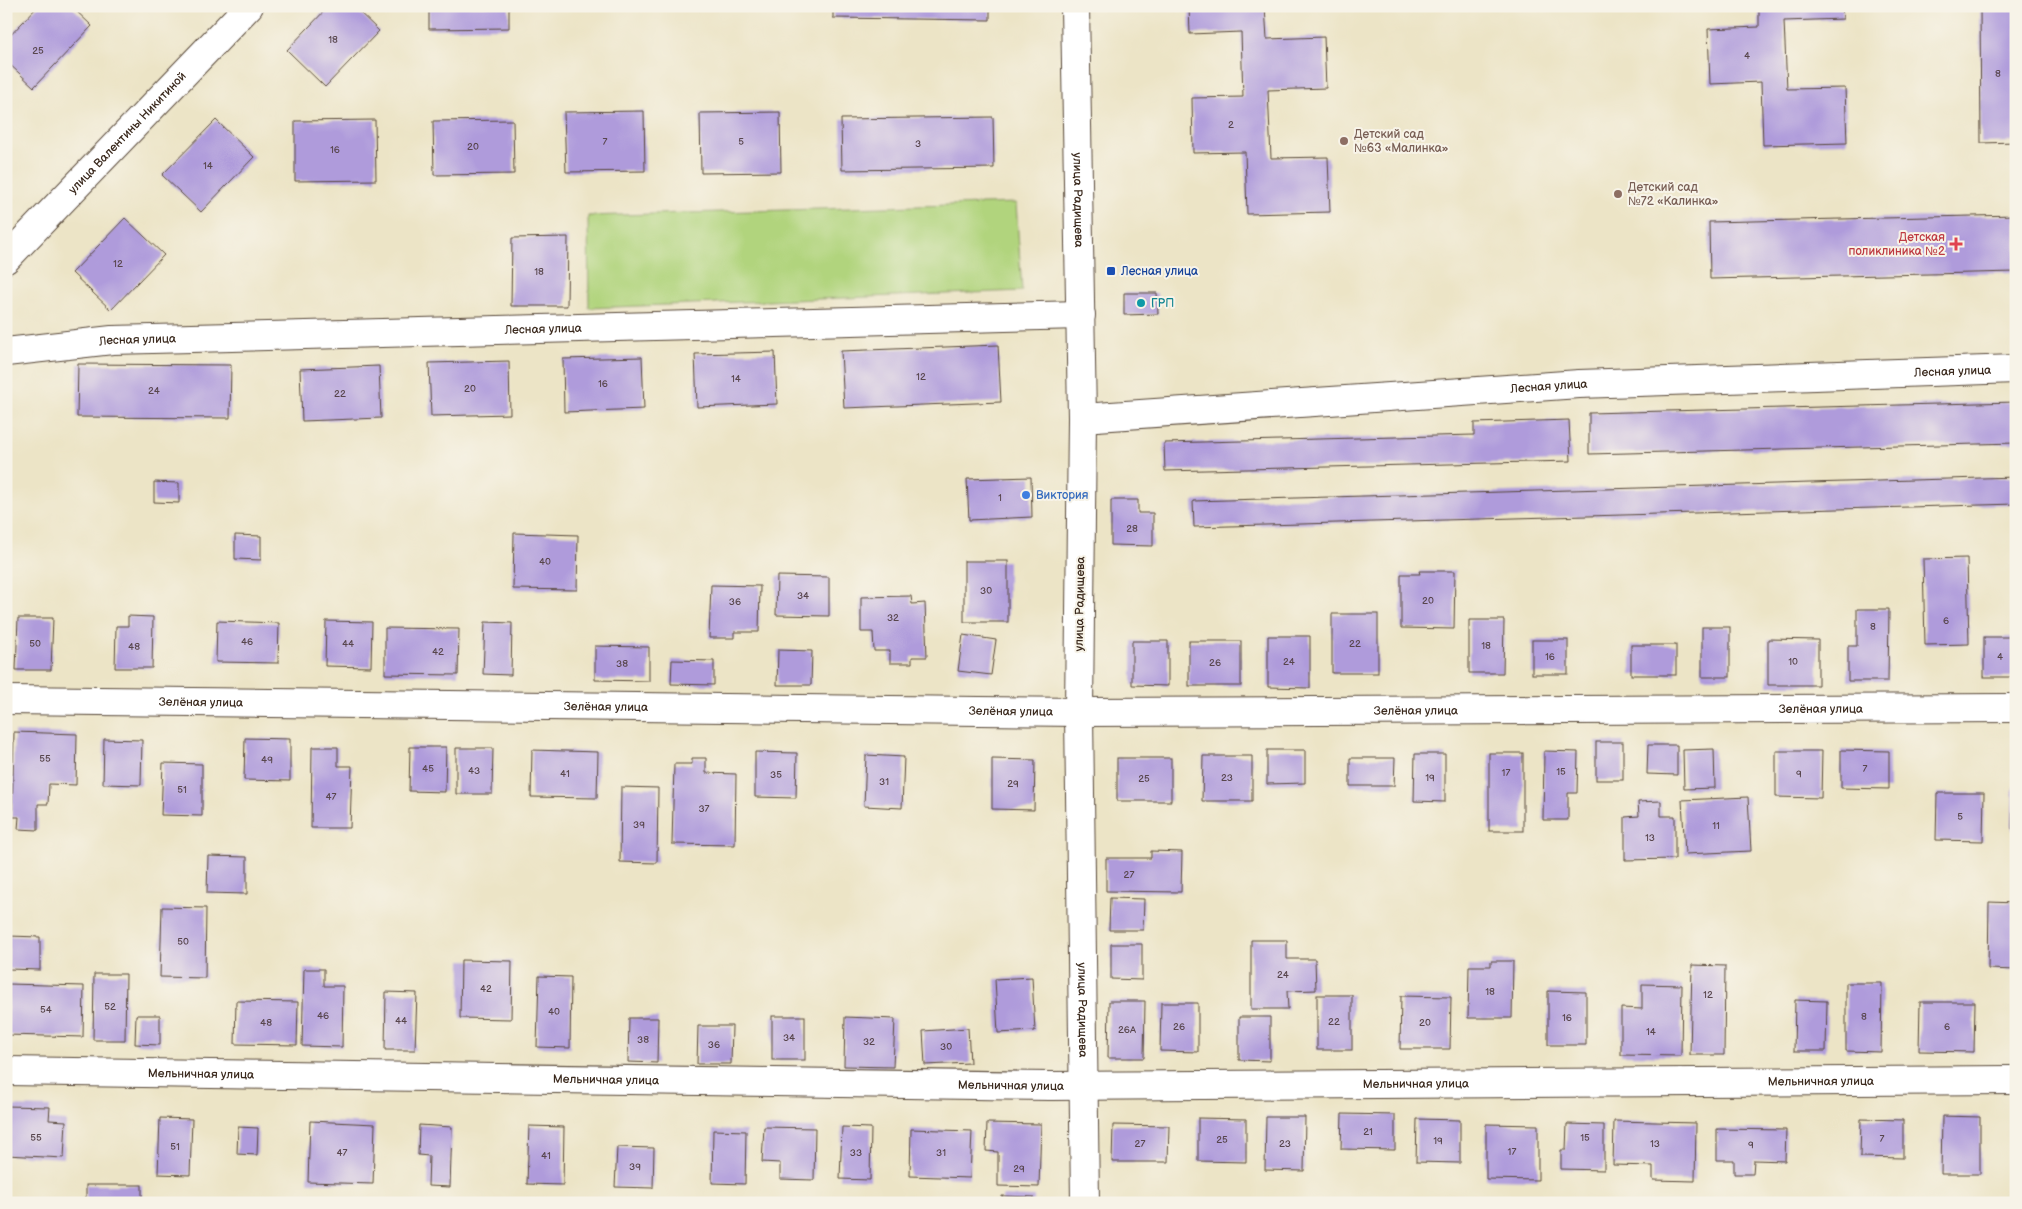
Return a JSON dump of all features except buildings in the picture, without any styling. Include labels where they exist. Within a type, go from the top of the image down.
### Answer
[{"type":"street","name":"улица Валентины Никитиной","points":[[6,259],[249,6]]},
{"type":"street","name":"улица Радищева","points":[[1075,6],[1082,418],[1079,712],[1085,1203]]},
{"type":"street","name":"Лесная улица","points":[[6,352],[112,340],[1080,315]]},
{"type":"street","name":"Лесная улица","points":[[1082,418],[1579,384],[1707,378],[2016,369]]},
{"type":"street","name":"Зелёная улица","points":[[6,700],[1079,712],[2016,708]]},
{"type":"street","name":"Мельничная улица","points":[[6,1071],[1084,1086],[2016,1080]]},
{"type":"green space","points":[[1016,203],[1022,291],[589,308],[588,216]]},
{"type":"place","name":"Детский сад №63 «Малинка»","points":[[1344,141]]},
{"type":"place","name":"Детский сад №72 «Калинка»","points":[[1618,194]]},
{"type":"place","name":"Детская поликлиника №2","points":[[1956,244]]},
{"type":"place","name":"Лесная улица","points":[[1111,271]]},
{"type":"place","name":"ГРП","points":[[1141,303]]},
{"type":"place","name":"Виктория","points":[[1026,495]]}]
